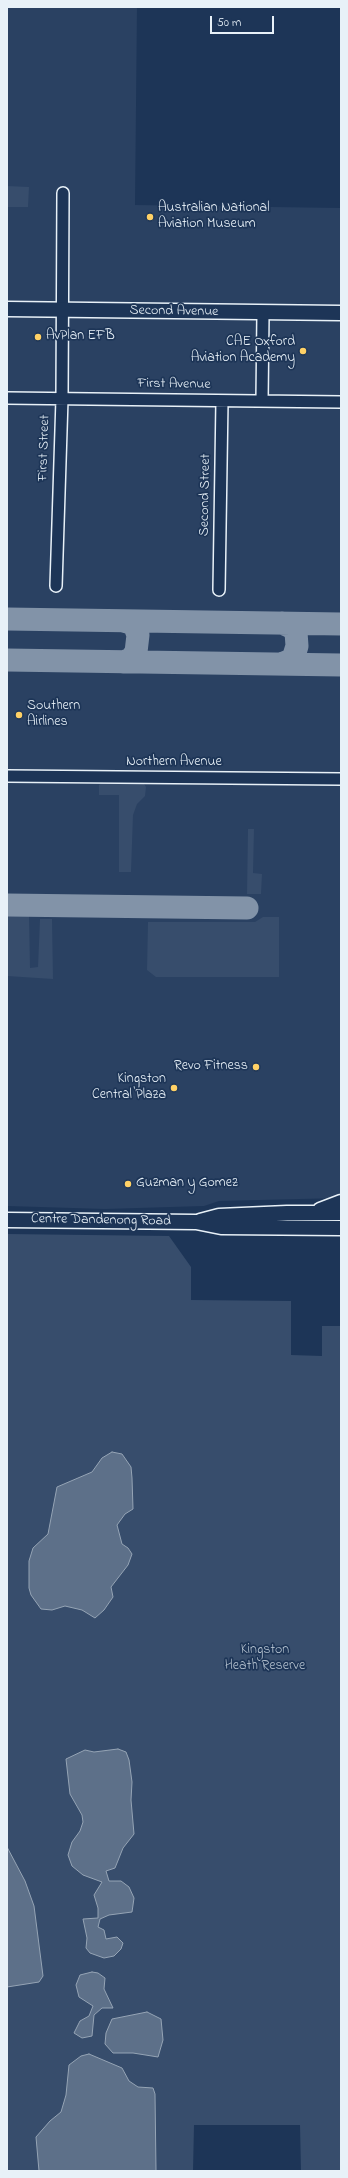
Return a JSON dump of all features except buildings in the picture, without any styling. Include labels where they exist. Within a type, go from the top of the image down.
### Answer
[{"type":"main road","name":"Second Avenue","points":[[7,309],[341,314]]},
{"type":"main road","points":[[310,1213],[341,1202]]},
{"type":"main road","name":"Centre Dandenong Road","points":[[196,1222],[219,1216],[341,1213]]},
{"type":"main road","name":"Centre Dandenong Road","points":[[7,1220],[196,1222],[221,1227],[341,1228]]},
{"type":"street","name":"First Street","points":[[56,586],[62,399],[63,193]]},
{"type":"street","points":[[262,313],[262,401]]},
{"type":"street","name":"First Avenue","points":[[7,398],[341,402]]},
{"type":"street","name":"Second Street","points":[[219,590],[222,401]]},
{"type":"street","name":"Northern Avenue","points":[[7,776],[341,779]]},
{"type":"shaded area","points":[[7,7],[137,7],[135,205],[341,208],[341,773],[333,773],[333,785],[341,786],[341,1198],[219,1201],[204,1206],[105,1209],[7,1206]]},
{"type":"shaded area","points":[[112,1452],[122,1454],[131,1467],[133,1509],[125,1514],[117,1525],[122,1544],[128,1548],[132,1554],[128,1565],[111,1587],[113,1597],[104,1610],[95,1618],[82,1610],[65,1606],[52,1610],[41,1609],[31,1595],[29,1588],[29,1561],[33,1548],[48,1534],[57,1487],[92,1472],[102,1458]]},
{"type":"shaded area","points":[[118,1749],[126,1752],[129,1760],[132,1782],[131,1800],[134,1834],[123,1848],[115,1868],[106,1871],[109,1881],[121,1881],[129,1887],[134,1898],[132,1912],[109,1915],[100,1919],[98,1927],[104,1930],[106,1939],[117,1937],[123,1943],[121,1949],[114,1956],[104,1958],[90,1953],[86,1948],[87,1938],[83,1919],[98,1918],[98,1908],[94,1895],[102,1882],[83,1875],[72,1866],[68,1855],[72,1842],[80,1831],[83,1822],[82,1815],[70,1794],[66,1759],[85,1750],[94,1752]]},
{"type":"shaded area","points":[[7,1847],[25,1881],[34,1906],[43,1976],[39,1982],[7,1987]]},
{"type":"shaded area","points":[[92,1972],[98,1973],[105,1978],[104,1989],[113,2008],[102,2008],[94,2015],[92,2036],[82,2038],[74,2033],[80,2021],[89,2016],[93,2006],[79,1997],[76,1985],[80,1975]]},
{"type":"shaded area","points":[[147,2012],[161,2019],[163,2040],[158,2057],[133,2053],[113,2053],[105,2044],[106,2033],[112,2019]]},
{"type":"shaded area","points":[[89,2054],[122,2068],[129,2081],[138,2087],[153,2088],[155,2094],[156,2171],[39,2171],[36,2137],[50,2121],[61,2112],[66,2095],[69,2065],[81,2056]]},
{"type":"green space","points":[[7,186],[29,187],[28,207],[7,207]]},
{"type":"green space","points":[[101,783],[144,784],[146,787],[145,796],[137,804],[133,815],[131,872],[119,872],[119,795],[99,795],[99,785]]},
{"type":"green space","points":[[248,829],[254,829],[253,873],[262,874],[261,894],[247,894]]},
{"type":"green space","points":[[7,914],[29,915],[30,968],[38,967],[40,919],[52,919],[53,979],[7,976]]},
{"type":"green space","points":[[263,917],[279,917],[279,977],[156,977],[147,970],[148,922],[255,922]]},
{"type":"green space","name":"Kingston Heath Reserve","points":[[7,1234],[169,1236],[191,1267],[191,1300],[291,1301],[291,1355],[322,1356],[322,1326],[341,1326],[341,2171],[301,2171],[300,2125],[194,2125],[193,2171],[7,2171]]},
{"type":"taxiway","points":[[7,619],[341,624]]},
{"type":"taxiway","points":[[123,621],[134,624],[138,635],[136,652],[131,659],[123,662]]},
{"type":"taxiway","points":[[281,664],[293,659],[297,646],[296,632],[291,627],[282,623]]},
{"type":"taxiway","points":[[7,660],[341,665]]},
{"type":"taxiway","points":[[7,905],[247,908]]},
{"type":"place","name":"Australian National Aviation Museum","points":[[150,217]]},
{"type":"place","name":"AvPlan EFB","points":[[38,337]]},
{"type":"place","name":"CAE Oxford Aviation Academy","points":[[303,351]]},
{"type":"place","name":"Southern Airlines","points":[[19,715]]},
{"type":"place","name":"Revo Fitness","points":[[256,1067]]},
{"type":"place","name":"Kingston Central Plaza","points":[[174,1088]]},
{"type":"place","name":"Guzman y Gomez","points":[[128,1184]]}]
